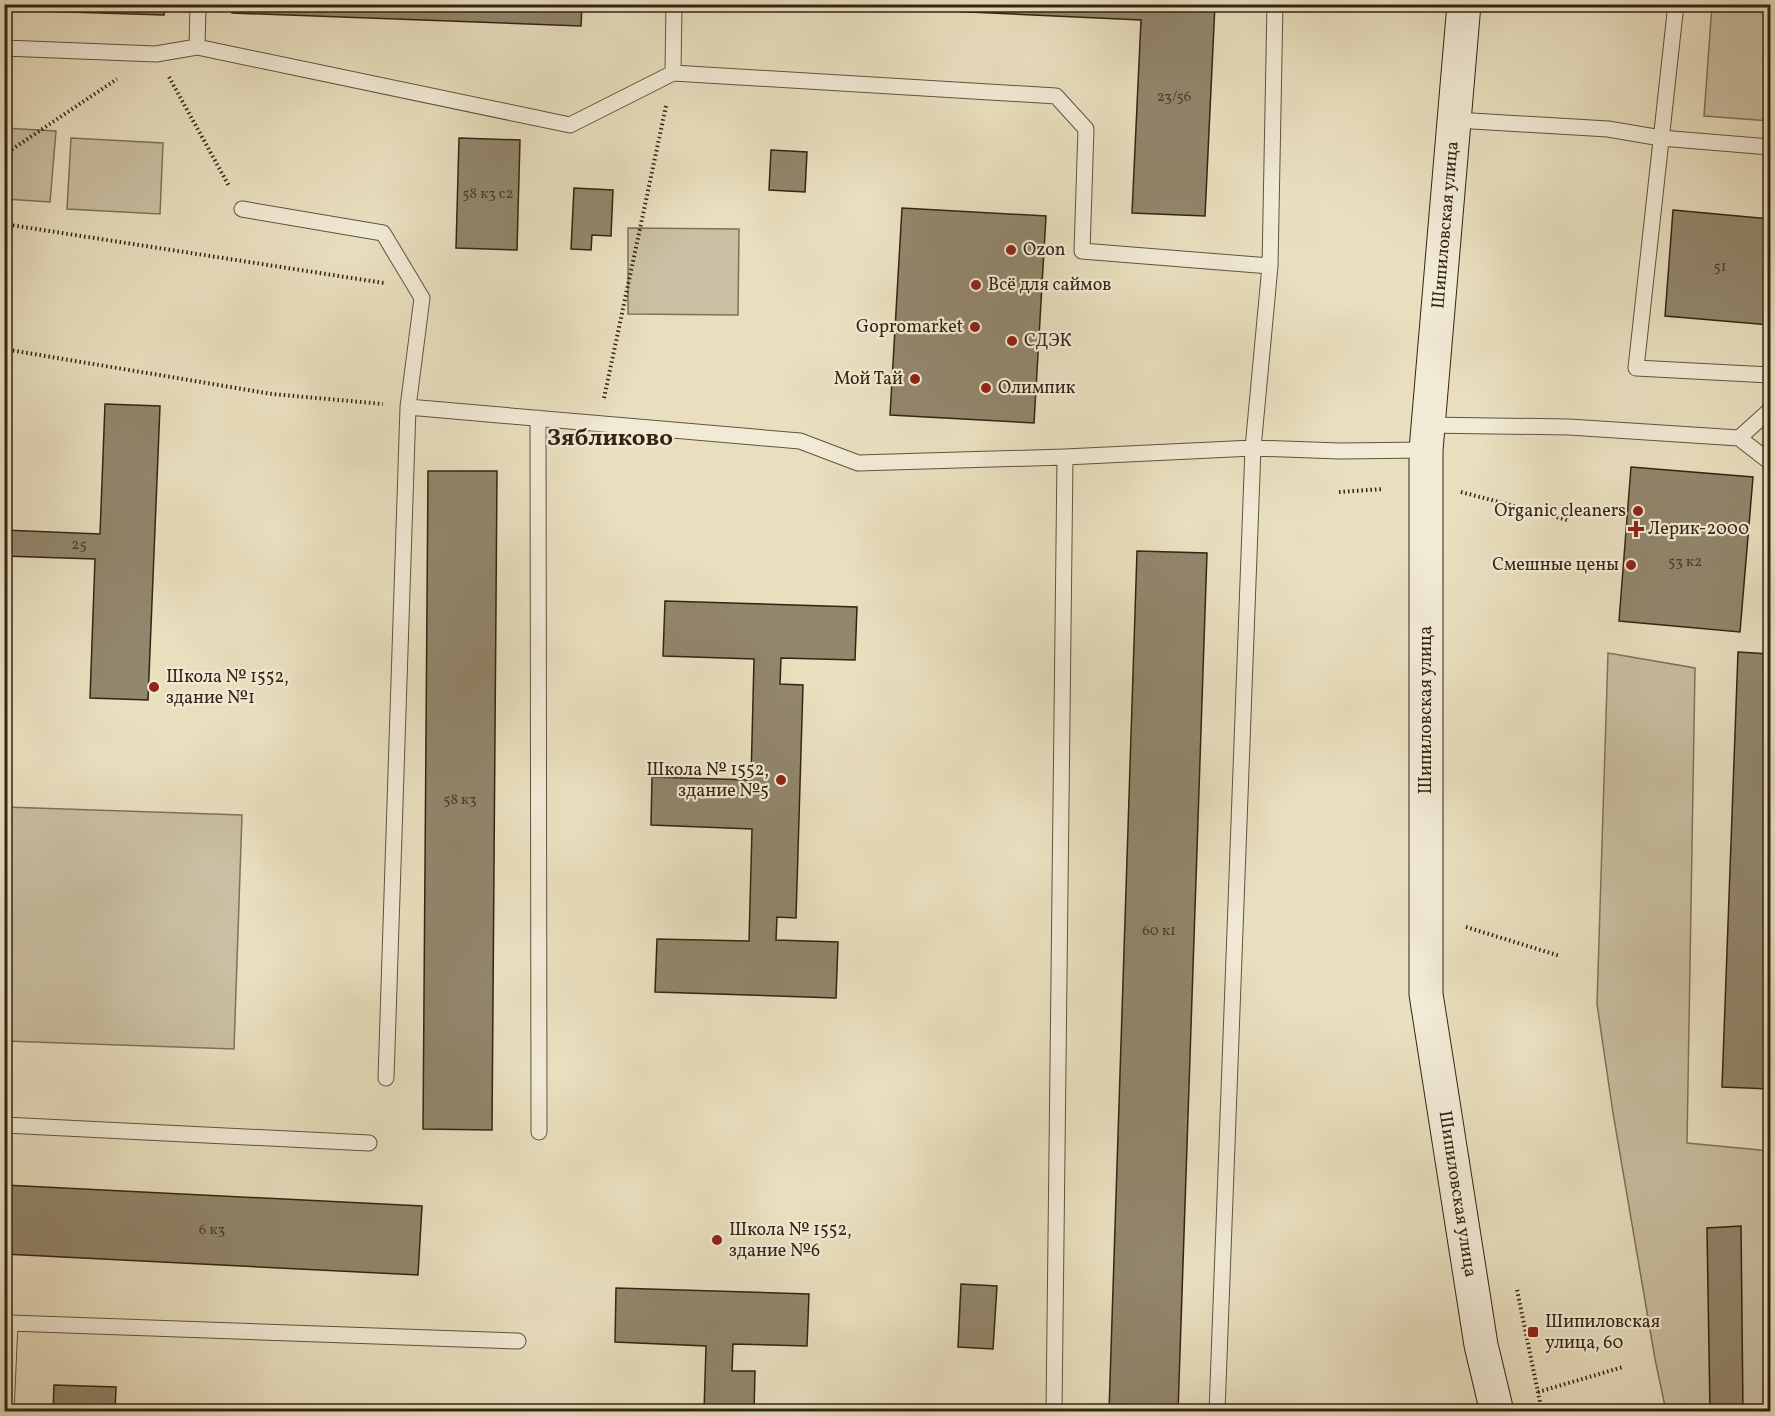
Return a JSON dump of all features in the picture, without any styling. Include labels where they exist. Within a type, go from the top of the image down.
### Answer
[{"type":"street","name":"Шипиловская улица","points":[[1464,4],[1426,437],[1426,994],[1479,1334],[1497,1412]]},
{"type":"lane","points":[[197,47],[198,4]]},
{"type":"lane","points":[[673,73],[674,4]]},
{"type":"lane","points":[[1217,1412],[1253,448],[1270,266],[1275,4]]},
{"type":"lane","points":[[1676,4],[1636,368],[1770,375]]},
{"type":"lane","points":[[4,48],[156,54],[197,47],[570,125],[673,73],[1056,96],[1086,129],[1082,250],[1270,266]]},
{"type":"lane","points":[[1455,120],[1608,129],[1661,138],[1770,147]]},
{"type":"lane","points":[[242,209],[383,233],[422,298],[408,407],[386,1078]]},
{"type":"lane","points":[[408,407],[801,441],[858,464],[1253,448],[1340,451],[1426,437],[1569,427],[1739,438],[1770,462]]},
{"type":"lane","points":[[1739,438],[1770,410]]},
{"type":"lane","points":[[538,418],[539,1132]]},
{"type":"lane","points":[[1054,1412],[1065,457]]},
{"type":"lane","points":[[4,1125],[369,1143]]},
{"type":"lane","points":[[6,1412],[10,1323],[518,1341]]},
{"type":"path","points":[[8,152],[156,54],[242,209]]},
{"type":"path","points":[[598,423],[673,73]]},
{"type":"path","points":[[4,224],[417,289]]},
{"type":"path","points":[[4,349],[272,394],[408,407]]},
{"type":"path","points":[[1339,492],[1383,489]]},
{"type":"path","points":[[1460,492],[1567,520]]},
{"type":"path","points":[[1466,927],[1560,956]]},
{"type":"path","points":[[1517,1290],[1542,1412]]},
{"type":"path","points":[[1538,1392],[1623,1368]]},
{"type":"shaded area","points":[[1712,5],[1770,5],[1770,121],[1704,116]]},
{"type":"shaded area","points":[[4,128],[56,131],[50,202],[5,199]]},
{"type":"shaded area","points":[[71,138],[163,143],[160,214],[67,209]]},
{"type":"shaded area","points":[[628,228],[739,229],[738,315],[628,314]]},
{"type":"shaded area","points":[[1608,653],[1695,668],[1687,1143],[1770,1151],[1770,1411],[1666,1411],[1613,1113],[1597,1004]]},
{"type":"shaded area","points":[[5,807],[242,815],[234,1049],[5,1041]]},
{"type":"building","points":[[4,4],[165,4],[164,15],[4,10]]},
{"type":"building","points":[[232,4],[582,4],[581,26],[232,13]]},
{"type":"building","points":[[796,4],[1215,4],[1205,216],[1132,213],[1141,20]]},
{"type":"building","points":[[459,138],[520,140],[517,250],[456,248]]},
{"type":"building","points":[[771,150],[807,152],[805,192],[769,190]]},
{"type":"building","points":[[574,188],[613,190],[611,236],[592,235],[591,250],[571,249]]},
{"type":"building","points":[[902,208],[1046,216],[1034,423],[890,415]]},
{"type":"building","points":[[1673,210],[1770,219],[1770,325],[1665,316]]},
{"type":"building","points":[[105,404],[160,406],[148,700],[90,698],[95,559],[4,556],[4,530],[100,534]]},
{"type":"building","points":[[1631,467],[1753,477],[1740,632],[1619,621]]},
{"type":"building","points":[[428,471],[497,471],[492,1130],[423,1129]]},
{"type":"building","points":[[1137,551],[1207,553],[1178,1412],[1109,1412]]},
{"type":"building","points":[[665,601],[857,607],[855,660],[781,658],[780,684],[803,685],[796,918],[777,917],[776,940],[838,942],[836,998],[655,992],[657,939],[749,941],[752,829],[651,825],[652,777],[751,780],[754,659],[663,656]]},
{"type":"building","points":[[1738,652],[1770,654],[1770,1089],[1722,1087]]},
{"type":"building","points":[[4,1185],[422,1206],[418,1275],[4,1254]]},
{"type":"building","points":[[1741,1226],[1743,1412],[1710,1412],[1707,1228]]},
{"type":"building","points":[[961,1284],[997,1286],[993,1349],[958,1347]]},
{"type":"building","points":[[616,1288],[809,1294],[807,1346],[733,1344],[732,1371],[755,1371],[754,1412],[704,1412],[706,1346],[615,1342]]},
{"type":"building","points":[[54,1385],[116,1387],[115,1412],[53,1412]]},
{"type":"place","name":"Ozon","points":[[1011,250]]},
{"type":"place","name":"Всё для саймов","points":[[976,285]]},
{"type":"place","name":"Gopromarket","points":[[975,327]]},
{"type":"place","name":"СДЭК","points":[[1012,341]]},
{"type":"place","name":"Мой Тай","points":[[915,379]]},
{"type":"place","name":"Олимпик","points":[[986,388]]},
{"type":"place","name":"Organic cleaners","points":[[1638,511]]},
{"type":"place","name":"Лерик-2000","points":[[1636,529]]},
{"type":"place","name":"Смешные цены","points":[[1631,565]]},
{"type":"place","name":"Школа № 1552, здание №1","points":[[154,687]]},
{"type":"place","name":"Школа № 1552, здание №5","points":[[781,780]]},
{"type":"place","name":"Школа № 1552, здание №6","points":[[717,1240]]},
{"type":"place","name":"Шипиловская улица, 60","points":[[1533,1332]]},
{"type":"district","name":"Зябликово","points":[[610,439]]}]
